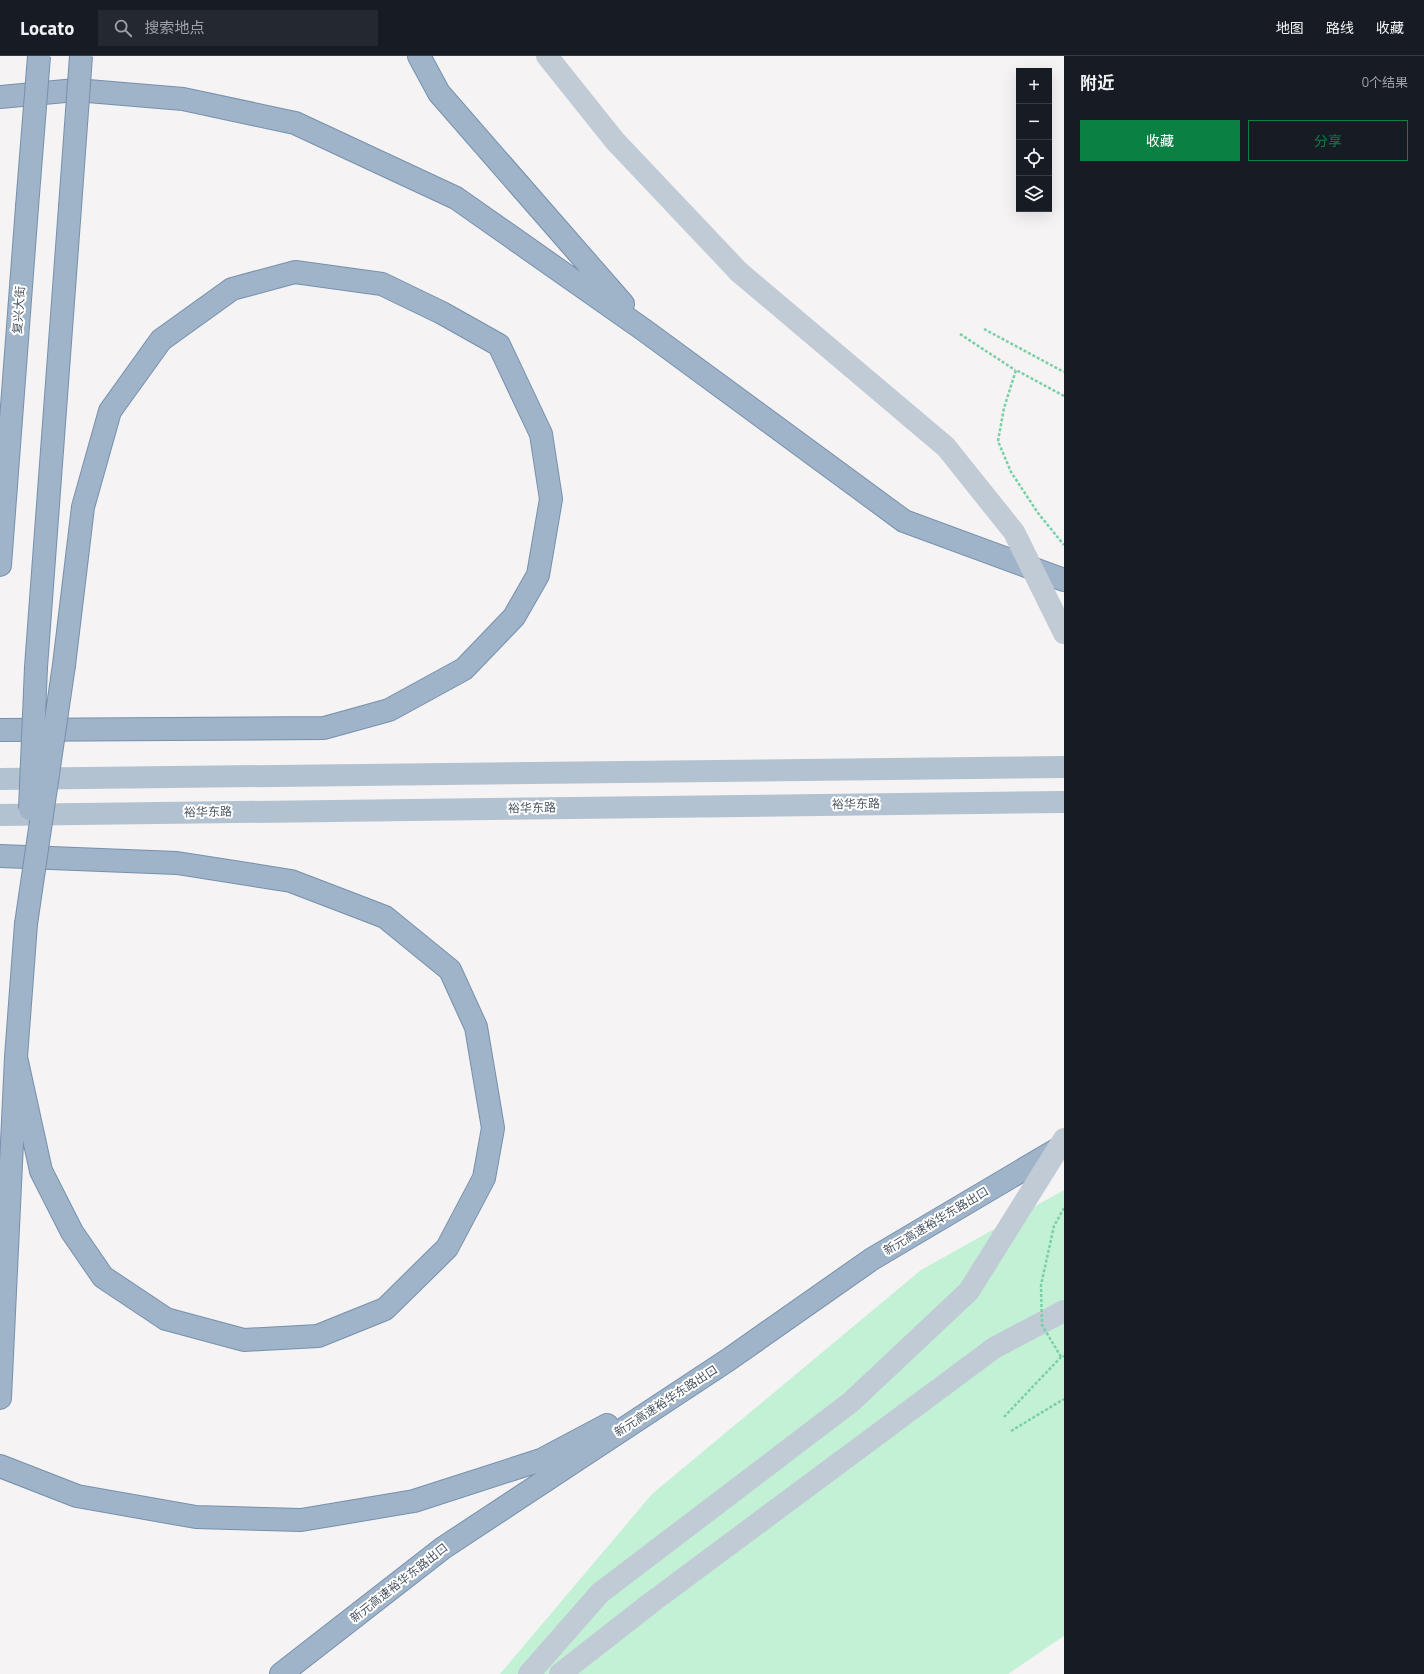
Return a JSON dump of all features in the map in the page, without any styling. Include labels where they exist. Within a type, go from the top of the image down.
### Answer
[{"type":"highway","name":"复兴大街","points":[[0,565],[38,56]]},
{"type":"highway","points":[[0,1398],[16,1056],[26,924],[36,667],[82,56]]},
{"type":"highway","points":[[419,56],[439,93],[644,330]]},
{"type":"highway","points":[[0,97],[76,90],[183,99],[295,122],[456,198],[644,330],[904,521],[1064,580]]},
{"type":"highway","points":[[0,730],[324,728],[389,710],[464,669],[514,617],[538,575],[551,500],[541,434],[499,345],[442,313],[382,284],[295,272],[232,290],[161,340],[110,412],[83,507],[64,665],[26,924]]},
{"type":"highway","points":[[0,856],[177,863],[291,881],[385,917],[450,970],[476,1027],[493,1128],[484,1178],[447,1248],[385,1309],[318,1336],[244,1340],[166,1319],[103,1277],[72,1232],[41,1171],[16,1056]]},
{"type":"highway","name":"新元高速裕华东路出口","points":[[281,1674],[443,1548],[728,1360],[872,1259],[1064,1145]]},
{"type":"highway","points":[[0,1466],[77,1496],[196,1517],[301,1520],[414,1501],[541,1460],[728,1360]]},
{"type":"main road","points":[[547,56],[615,141],[739,272],[946,447],[1014,532],[1064,633]]},
{"type":"main road","points":[[0,779],[1064,767]]},
{"type":"main road","name":"裕华东路","points":[[0,815],[1064,802]]},
{"type":"main road","points":[[529,1674],[600,1593],[851,1402],[969,1291],[1064,1139]]},
{"type":"main road","points":[[560,1674],[652,1602],[994,1348],[1064,1311]]},
{"type":"path","points":[[984,329],[1064,372]]},
{"type":"path","points":[[960,334],[1016,370],[1064,396]]},
{"type":"path","points":[[1016,370],[1004,408],[998,442],[1011,472],[1038,513],[1064,545]]},
{"type":"path","points":[[1004,1417],[1062,1356],[1042,1324],[1040,1285],[1054,1226],[1064,1208]]},
{"type":"path","points":[[1011,1431],[1064,1398]]},
{"type":"green space","points":[[1064,1190],[1064,1636],[1008,1674],[500,1674],[652,1494],[921,1270]]}]
